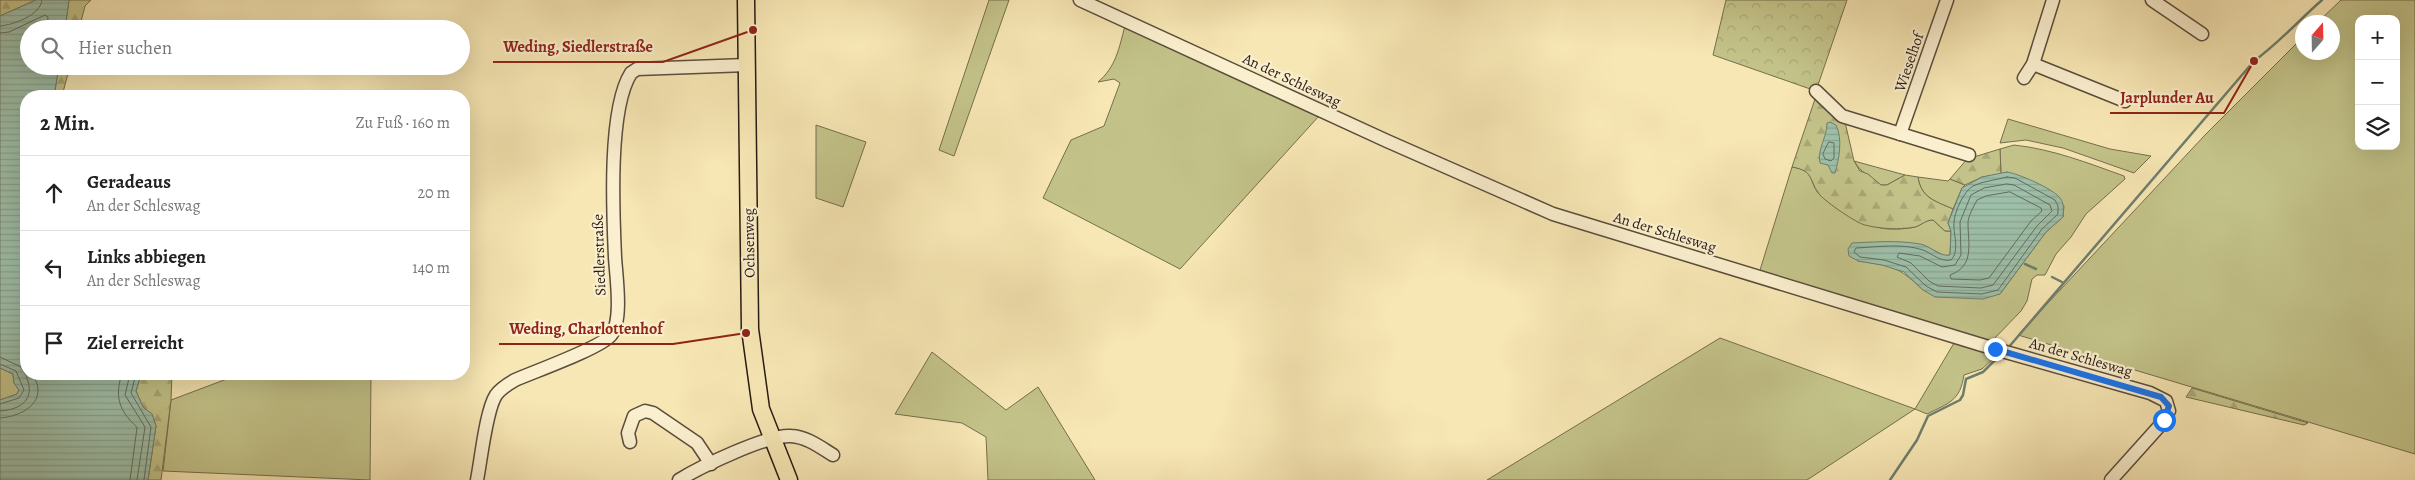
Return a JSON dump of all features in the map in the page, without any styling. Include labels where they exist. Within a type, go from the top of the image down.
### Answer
[{"type":"main road","name":"Ochsenweg","points":[[746,0],[750,329],[761,409],[788,480]]},
{"type":"street","name":"An der Schleswag","points":[[1080,0],[1387,141],[1553,214],[1763,280],[2161,397],[2169,406],[2164,420],[2111,480]]},
{"type":"street","name":"Wieselhof","points":[[1900,134],[1947,0]]},
{"type":"street","points":[[2024,78],[2033,64],[2053,0]]},
{"type":"street","points":[[2152,0],[2202,34]]},
{"type":"street","points":[[2033,64],[2125,101]]},
{"type":"street","name":"Siedlerstraße","points":[[477,480],[495,396],[515,380],[603,342],[614,329],[618,312],[613,221],[614,158],[621,101],[631,73],[637,69],[747,65]]},
{"type":"street","points":[[1816,91],[1842,116],[1969,155]]},
{"type":"street","points":[[630,442],[628,433],[634,416],[639,412],[653,413],[698,443],[711,464]]},
{"type":"street","points":[[680,480],[711,464],[771,439],[784,436],[802,438],[833,455]]},
{"type":"green space","points":[[0,0],[36,0],[0,16]]},
{"type":"green space","points":[[69,0],[91,0],[85,6],[81,20],[66,20]]},
{"type":"green space","points":[[989,0],[1009,0],[954,156],[939,150]]},
{"type":"green space","points":[[1726,0],[1847,0],[1816,91],[1713,55]]},
{"type":"green space","points":[[2341,0],[2415,0],[2415,454],[2018,335],[2205,135],[2295,45],[2295,60],[2340,60],[2340,15],[2325,15]]},
{"type":"green space","points":[[1125,26],[1319,116],[1180,269],[1043,198],[1071,140],[1104,126],[1120,83],[1114,79],[1098,82],[1113,63]]},
{"type":"green space","points":[[58,75],[68,75],[64,90],[55,90]]},
{"type":"green space","points":[[1816,96],[1845,122],[1854,161],[1860,171],[1868,174],[1881,185],[1887,185],[1905,175],[1918,177],[1922,190],[1930,198],[1953,209],[1948,223],[1951,231],[1945,231],[1933,220],[1915,227],[1903,229],[1865,225],[1841,212],[1823,198],[1816,190],[1808,174],[1792,167]]},
{"type":"green space","points":[[2008,119],[2110,149],[2151,156],[2134,173],[2063,148],[2026,140],[2000,143]]},
{"type":"green space","points":[[816,125],[866,142],[843,207],[816,198]]},
{"type":"green space","points":[[2014,145],[2070,157],[2124,176],[2125,179],[2086,214],[2071,237],[2056,254],[2045,275],[2037,275],[2032,279],[2027,301],[2021,311],[1991,342],[1763,273],[1760,270],[1792,167],[1806,172],[1817,192],[1828,202],[1842,212],[1865,223],[1881,228],[1898,229],[1915,227],[1933,220],[1945,231],[1951,231],[1950,255],[1945,256],[1923,245],[1858,261],[1894,268],[1923,290],[2000,294],[2046,232],[2063,217],[2064,206],[2007,172],[2001,174],[2000,149]]},
{"type":"green space","points":[[2000,149],[2001,174],[1982,177],[1965,185],[1950,179],[1967,159]]},
{"type":"green space","points":[[1854,161],[1905,175],[1887,185],[1880,185]]},
{"type":"green space","points":[[1918,177],[1948,181],[1950,179],[1965,185],[1953,209],[1930,198],[1922,190]]},
{"type":"green space","points":[[1720,338],[1915,409],[1807,480],[1487,480]]},
{"type":"green space","points":[[1954,343],[1996,356],[1982,369],[1964,375],[1960,391],[1947,404],[1927,414],[1915,409]]},
{"type":"green space","points":[[932,352],[1006,410],[1038,387],[1095,480],[988,480],[986,437],[962,423],[895,414]]},
{"type":"green space","points":[[0,368],[13,374],[14,383],[19,390],[17,394],[0,400]]},
{"type":"green space","points":[[139,380],[172,380],[161,480],[148,480],[156,426],[152,414],[143,407],[136,391]]},
{"type":"green space","points":[[224,380],[371,380],[370,480],[163,471],[171,400]]},
{"type":"green space","points":[[2192,388],[2308,423],[2304,425],[2186,397]]},
{"type":"water","points":[[36,0],[69,0],[66,20],[20,20],[20,75],[58,75],[55,90],[20,90],[20,380],[139,380],[136,391],[143,407],[152,414],[156,426],[148,480],[0,480],[0,400],[17,394],[19,390],[14,383],[13,374],[0,368],[0,16]]},
{"type":"water","points":[[1830,122],[1836,125],[1840,143],[1835,173],[1832,173],[1828,165],[1820,163],[1819,158],[1827,123]]},
{"type":"water","points":[[2007,172],[2035,182],[2056,194],[2063,203],[2063,217],[2046,232],[2000,294],[1983,299],[1935,297],[1923,290],[1904,272],[1882,265],[1858,261],[1849,256],[1848,249],[1852,243],[1886,242],[1920,244],[1939,253],[1950,255],[1951,231],[1948,223],[1962,188],[1982,177]]},
{"type":"waterway","points":[[2008,348],[2254,61],[2272,47],[2322,0]]},
{"type":"waterway","points":[[2025,264],[2036,269]]},
{"type":"waterway","points":[[2052,277],[2062,282]]},
{"type":"waterway","points":[[1890,480],[1917,440],[1928,416],[1960,400],[1963,395],[1966,379],[1983,372],[1999,356]]},
{"type":"place","name":"Weding, Siedlerstraße","points":[[753,30]]},
{"type":"place","name":"Jarplunder Au","points":[[2254,61]]},
{"type":"place","name":"Weding, Charlottenhof","points":[[746,333]]},
{"type":"route","points":[[1995,349],[2161,397],[2169,406],[2169,411],[2164,420]]}]
